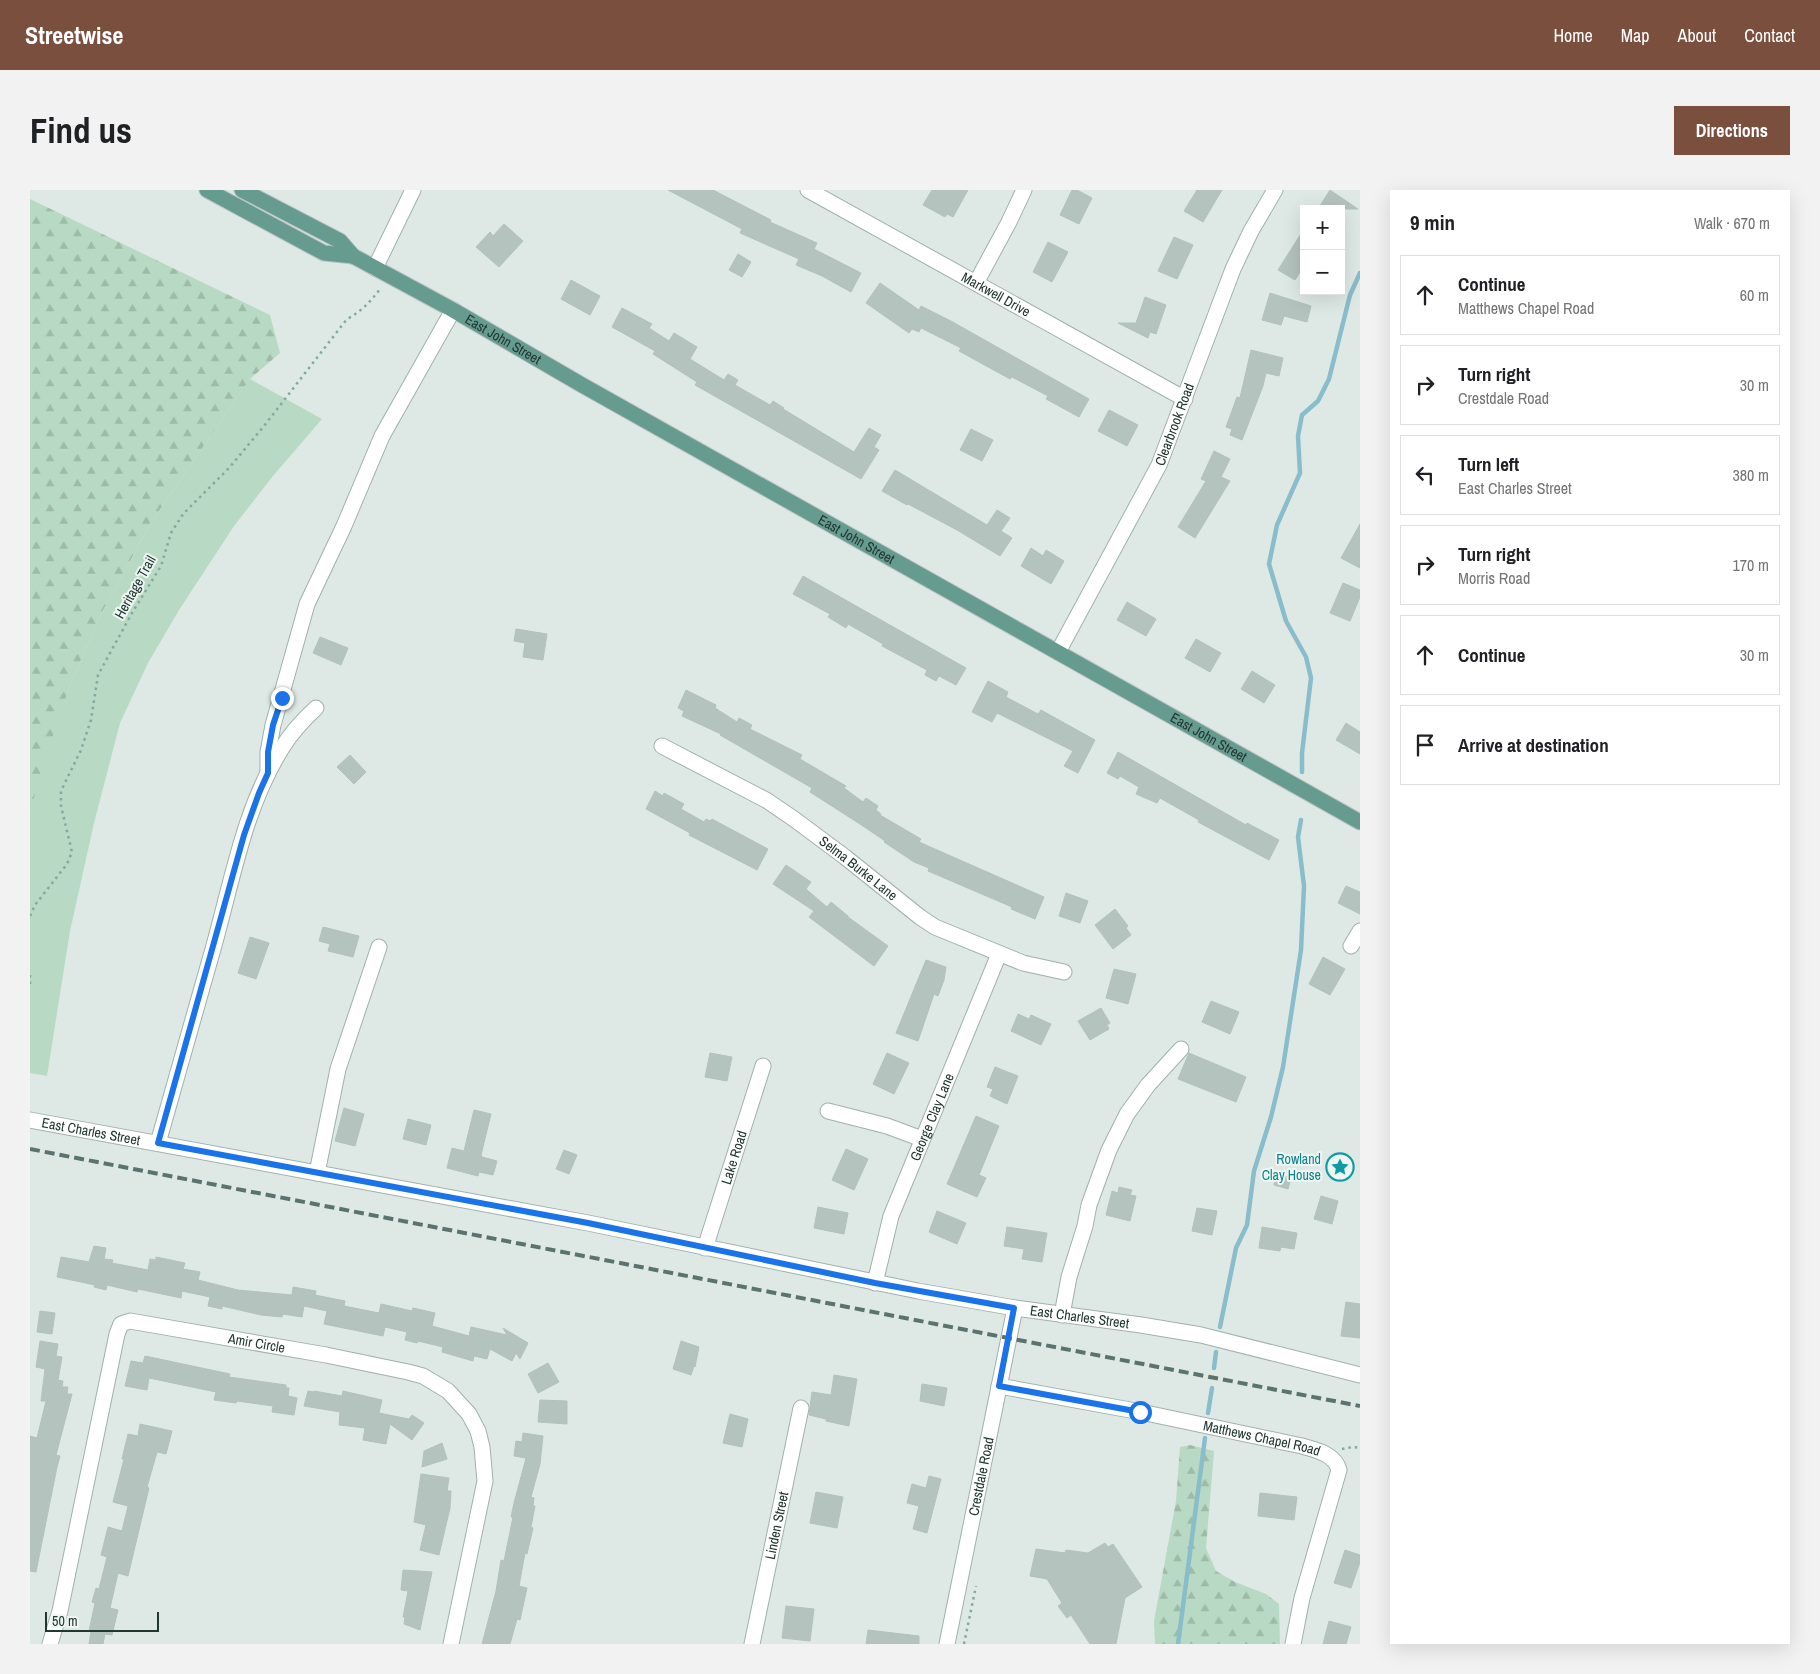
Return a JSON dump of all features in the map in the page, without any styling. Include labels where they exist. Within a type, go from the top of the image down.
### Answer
[{"type":"main road","name":"East John Street","points":[[207,190],[324,253],[353,256]]},
{"type":"main road","name":"East John Street","points":[[242,190],[340,241],[353,256],[454,310],[582,385],[1360,822]]},
{"type":"street","points":[[375,268],[413,190]]},
{"type":"street","name":"Markwell Drive","points":[[808,190],[1185,399]]},
{"type":"street","points":[[976,283],[1024,190]]},
{"type":"street","name":"Clearbrook Road","points":[[1058,652],[1159,465],[1233,269],[1250,231],[1275,190]]},
{"type":"street","points":[[268,773],[268,752],[273,725],[307,604],[344,526],[382,436],[454,310]]},
{"type":"street","points":[[158,1143],[244,835],[259,793],[282,748],[297,727],[316,708]]},
{"type":"street","name":"Selma Burke Lane","points":[[662,746],[773,805],[845,857],[906,907],[935,927],[1023,963],[1064,972]]},
{"type":"street","points":[[1351,946],[1360,931]]},
{"type":"street","points":[[317,1173],[338,1069],[379,947]]},
{"type":"street","name":"George Clay Lane","points":[[875,1283],[891,1216],[1000,954]]},
{"type":"street","points":[[1062,1315],[1069,1277],[1085,1226],[1089,1205],[1109,1150],[1127,1114],[1148,1085],[1181,1049]]},
{"type":"street","name":"Lake Road","points":[[705,1248],[763,1066]]},
{"type":"street","points":[[828,1111],[887,1126],[922,1139]]},
{"type":"street","name":"East Charles Street","points":[[30,1120],[588,1223],[875,1283],[1014,1308],[1201,1335],[1360,1375]]},
{"type":"street","name":"Crestdale Road","points":[[947,1644],[1014,1308]]},
{"type":"street","name":"Amir Circle","points":[[50,1644],[56,1629],[62,1602],[117,1334],[121,1324],[130,1321],[326,1355],[408,1372],[423,1376],[448,1391],[469,1414],[478,1431],[482,1447],[485,1481],[451,1644]]},
{"type":"street","name":"Matthews Chapel Road","points":[[999,1386],[1140,1412],[1302,1446],[1323,1453],[1333,1459],[1338,1465],[1339,1470],[1302,1598],[1293,1644]]},
{"type":"street","name":"Linden Street","points":[[752,1644],[801,1408]]},
{"type":"path","name":"Heritage Trail","points":[[30,916],[39,900],[67,864],[72,852],[61,806],[61,791],[81,750],[92,720],[98,675],[132,613],[161,566],[171,533],[183,514],[229,468],[264,426],[347,319],[358,313],[369,303],[380,289]]},
{"type":"path","points":[[30,975],[30,985]]},
{"type":"path","points":[[964,1644],[975,1591]]},
{"type":"green space","points":[[30,199],[270,315],[280,353],[250,379],[152,521],[101,614],[70,685],[30,813]]},
{"type":"green space","points":[[250,379],[322,419],[273,476],[234,526],[179,610],[148,663],[120,723],[94,823],[70,931],[47,1076],[30,1073],[30,813],[40,774],[70,685],[101,614],[152,521]]},
{"type":"green space","points":[[1190,1445],[1214,1451],[1206,1548],[1216,1571],[1235,1582],[1266,1594],[1279,1604],[1280,1644],[1155,1644],[1154,1621],[1176,1501],[1180,1447]]},
{"type":"building","points":[[668,190],[713,190],[771,220],[770,222],[817,243],[814,249],[861,273],[851,292],[822,276],[796,265],[799,259],[740,233],[742,229]]},
{"type":"building","points":[[932,190],[968,190],[953,217],[947,214],[945,217],[923,205]]},
{"type":"building","points":[[1072,190],[1077,190],[1092,198],[1079,224],[1060,215]]},
{"type":"building","points":[[1197,190],[1222,190],[1203,222],[1184,211]]},
{"type":"building","points":[[1330,190],[1358,209],[1345,209],[1345,205],[1321,205]]},
{"type":"building","points":[[504,224],[523,241],[499,267],[476,247],[490,232],[493,236]]},
{"type":"building","points":[[1300,235],[1300,272],[1295,280],[1278,270]]},
{"type":"building","points":[[1174,237],[1193,245],[1177,279],[1158,271]]},
{"type":"building","points":[[1048,242],[1068,252],[1052,282],[1033,272]]},
{"type":"building","points":[[738,254],[751,262],[742,277],[729,270]]},
{"type":"building","points":[[571,280],[600,296],[590,315],[561,299]]},
{"type":"building","points":[[880,283],[919,310],[921,306],[951,321],[1089,399],[1079,417],[1046,399],[1048,396],[1012,377],[1010,379],[959,351],[961,348],[921,328],[919,332],[912,329],[909,333],[866,303]]},
{"type":"building","points":[[1270,293],[1311,306],[1307,322],[1284,316],[1281,325],[1262,320]]},
{"type":"building","points":[[1145,297],[1166,305],[1156,334],[1150,332],[1148,338],[1118,323],[1136,323]]},
{"type":"building","points":[[622,308],[652,324],[649,328],[669,341],[674,333],[697,347],[690,359],[724,380],[728,374],[738,380],[735,385],[770,405],[773,401],[854,452],[869,428],[881,435],[874,447],[879,450],[861,479],[695,385],[697,382],[653,354],[655,351],[612,327]]},
{"type":"building","points":[[1251,350],[1283,358],[1279,376],[1266,373],[1263,386],[1242,440],[1230,435],[1232,429],[1226,427],[1237,397],[1240,398]]},
{"type":"building","points":[[1109,410],[1138,425],[1127,446],[1098,431]]},
{"type":"building","points":[[971,429],[993,440],[982,461],[960,450]]},
{"type":"building","points":[[1214,451],[1230,459],[1221,477],[1230,481],[1195,538],[1178,527],[1206,481],[1201,479]]},
{"type":"building","points":[[895,470],[987,525],[997,510],[1010,518],[1001,531],[1012,538],[1000,556],[957,530],[882,491]]},
{"type":"building","points":[[1360,524],[1360,568],[1341,558]]},
{"type":"building","points":[[1031,548],[1043,556],[1046,550],[1064,561],[1051,584],[1021,566]]},
{"type":"building","points":[[803,576],[966,668],[956,685],[939,676],[936,681],[925,675],[927,670],[882,646],[883,644],[848,624],[846,628],[828,617],[830,614],[793,594]]},
{"type":"building","points":[[1343,583],[1360,590],[1360,597],[1350,621],[1330,613]]},
{"type":"building","points":[[1127,602],[1156,619],[1146,636],[1117,620]]},
{"type":"building","points":[[516,629],[547,634],[543,660],[523,657],[525,643],[514,641]]},
{"type":"building","points":[[320,637],[348,648],[341,665],[313,653]]},
{"type":"building","points":[[1196,639],[1221,653],[1210,672],[1185,658]]},
{"type":"building","points":[[1252,671],[1275,685],[1264,703],[1241,689]]},
{"type":"building","points":[[988,681],[1008,692],[1006,697],[1038,714],[1041,710],[1095,740],[1078,773],[1064,766],[1073,751],[997,713],[992,722],[972,712]]},
{"type":"building","points":[[686,690],[716,705],[715,708],[737,722],[739,718],[752,725],[750,729],[802,755],[800,759],[846,786],[844,788],[863,802],[866,798],[878,806],[876,810],[880,815],[921,839],[919,842],[1044,897],[1035,919],[1011,909],[1012,907],[928,871],[929,868],[914,862],[810,792],[812,788],[721,734],[682,716],[684,711],[678,708]]},
{"type":"building","points":[[1346,723],[1360,732],[1360,754],[1336,740]]},
{"type":"building","points":[[1118,752],[1246,825],[1247,823],[1279,840],[1269,860],[1198,822],[1199,820],[1160,798],[1157,803],[1136,794],[1139,787],[1120,776],[1118,779],[1107,773]]},
{"type":"building","points":[[350,755],[366,772],[354,784],[337,767]]},
{"type":"building","points":[[655,791],[663,796],[664,793],[684,804],[681,809],[704,822],[706,819],[710,821],[712,819],[768,849],[757,870],[689,835],[690,833],[646,809]]},
{"type":"building","points":[[786,865],[811,882],[806,889],[827,907],[831,902],[888,946],[874,966],[809,917],[814,911],[773,884]]},
{"type":"building","points":[[1346,886],[1360,892],[1360,914],[1338,903]]},
{"type":"building","points":[[1066,893],[1088,901],[1080,923],[1059,916]]},
{"type":"building","points":[[1115,909],[1128,926],[1126,928],[1131,935],[1113,949],[1095,925]]},
{"type":"building","points":[[323,927],[359,936],[353,957],[328,951],[330,944],[319,941]]},
{"type":"building","points":[[250,937],[269,943],[256,979],[238,973]]},
{"type":"building","points":[[1323,957],[1345,969],[1330,995],[1309,984]]},
{"type":"building","points":[[926,960],[946,967],[944,980],[938,996],[934,994],[918,1041],[896,1033]]},
{"type":"building","points":[[1114,969],[1136,974],[1128,1004],[1106,998]]},
{"type":"building","points":[[1211,1001],[1239,1012],[1230,1034],[1202,1022]]},
{"type":"building","points":[[1101,1008],[1110,1023],[1107,1025],[1109,1029],[1090,1040],[1078,1021]]},
{"type":"building","points":[[1018,1014],[1029,1019],[1031,1015],[1051,1024],[1041,1045],[1011,1031]]},
{"type":"building","points":[[710,1053],[732,1057],[727,1081],[705,1077]]},
{"type":"building","points":[[887,1053],[909,1063],[894,1094],[873,1084]]},
{"type":"building","points":[[1189,1053],[1246,1077],[1236,1102],[1178,1079]]},
{"type":"building","points":[[995,1067],[1018,1076],[1007,1104],[990,1096],[993,1089],[987,1087]]},
{"type":"building","points":[[344,1108],[364,1114],[355,1146],[335,1141]]},
{"type":"building","points":[[474,1110],[491,1114],[481,1155],[482,1157],[497,1161],[493,1175],[479,1172],[478,1176],[447,1168],[452,1148],[464,1151]]},
{"type":"building","points":[[976,1116],[999,1126],[979,1175],[986,1178],[977,1197],[947,1184]]},
{"type":"building","points":[[408,1119],[431,1125],[426,1145],[403,1139]]},
{"type":"building","points":[[846,1149],[868,1159],[854,1190],[832,1180]]},
{"type":"building","points":[[564,1150],[577,1155],[569,1174],[556,1169]]},
{"type":"building","points":[[1277,1174],[1291,1178],[1288,1189],[1274,1185]]},
{"type":"building","points":[[1119,1187],[1132,1190],[1130,1195],[1136,1196],[1130,1221],[1106,1215],[1112,1191],[1118,1193]]},
{"type":"building","points":[[1321,1196],[1338,1201],[1332,1224],[1314,1219]]},
{"type":"building","points":[[818,1207],[848,1213],[844,1234],[814,1228]]},
{"type":"building","points":[[1197,1208],[1217,1211],[1212,1235],[1192,1231]]},
{"type":"building","points":[[937,1211],[966,1223],[957,1244],[929,1232]]},
{"type":"building","points":[[1007,1227],[1047,1233],[1042,1262],[1022,1259],[1024,1249],[1004,1246]]},
{"type":"building","points":[[1262,1227],[1297,1233],[1294,1249],[1281,1247],[1280,1251],[1259,1248]]},
{"type":"building","points":[[94,1246],[106,1248],[104,1259],[113,1260],[112,1263],[148,1270],[150,1259],[156,1260],[156,1257],[185,1263],[183,1269],[200,1272],[198,1280],[238,1290],[292,1295],[293,1287],[316,1291],[315,1295],[345,1301],[344,1306],[379,1313],[381,1304],[412,1311],[413,1308],[435,1313],[432,1326],[469,1336],[471,1327],[507,1335],[503,1328],[528,1343],[520,1359],[516,1353],[512,1361],[490,1349],[487,1359],[474,1356],[473,1361],[442,1352],[443,1347],[405,1340],[407,1332],[385,1327],[383,1336],[324,1324],[327,1311],[304,1306],[302,1317],[283,1314],[282,1317],[261,1315],[222,1306],[222,1309],[208,1306],[210,1297],[182,1291],[181,1298],[138,1289],[137,1292],[107,1285],[106,1290],[94,1287],[95,1285],[57,1277],[61,1257],[89,1262]]},
{"type":"building","points":[[1346,1302],[1360,1304],[1360,1338],[1341,1336]]},
{"type":"building","points":[[40,1311],[55,1313],[52,1334],[37,1332]]},
{"type":"building","points":[[40,1341],[58,1344],[56,1356],[62,1357],[58,1380],[63,1381],[62,1387],[68,1387],[67,1394],[72,1394],[56,1455],[60,1456],[36,1572],[30,1571],[30,1436],[37,1438],[46,1401],[41,1401],[45,1369],[36,1367]]},
{"type":"building","points":[[681,1341],[699,1347],[695,1367],[691,1375],[673,1369]]},
{"type":"building","points":[[145,1356],[230,1374],[229,1377],[286,1385],[286,1388],[289,1388],[288,1396],[297,1398],[294,1415],[272,1412],[273,1406],[214,1400],[216,1392],[149,1378],[147,1390],[125,1386],[131,1361],[143,1363]]},
{"type":"building","points":[[548,1363],[559,1382],[538,1393],[528,1374]]},
{"type":"building","points":[[834,1375],[857,1379],[849,1426],[809,1415],[812,1392],[831,1395]]},
{"type":"building","points":[[922,1384],[947,1388],[944,1406],[920,1401]]},
{"type":"building","points":[[308,1391],[342,1396],[343,1391],[382,1400],[379,1413],[409,1419],[412,1415],[424,1423],[412,1440],[390,1424],[386,1444],[363,1440],[365,1428],[339,1425],[340,1412],[304,1406]]},
{"type":"building","points":[[540,1400],[567,1401],[567,1424],[538,1422]]},
{"type":"building","points":[[730,1414],[748,1419],[742,1447],[723,1443]]},
{"type":"building","points":[[140,1424],[172,1431],[166,1454],[157,1452],[147,1487],[149,1488],[128,1576],[118,1573],[110,1608],[118,1610],[112,1635],[105,1634],[103,1644],[89,1644],[91,1631],[89,1631],[95,1603],[92,1602],[96,1588],[99,1589],[107,1557],[101,1555],[108,1527],[122,1531],[128,1506],[113,1502],[124,1459],[122,1459],[128,1434],[138,1436]]},
{"type":"building","points":[[523,1433],[543,1436],[540,1464],[531,1497],[534,1498],[533,1506],[535,1506],[531,1527],[533,1528],[527,1554],[525,1553],[519,1586],[527,1588],[520,1620],[517,1619],[510,1644],[482,1644],[496,1591],[501,1560],[504,1561],[513,1517],[511,1517],[526,1458],[514,1456],[516,1441],[522,1442]]},
{"type":"building","points":[[442,1443],[447,1459],[422,1467],[424,1451]]},
{"type":"building","points":[[421,1474],[449,1478],[447,1491],[451,1491],[450,1508],[439,1555],[420,1550],[426,1525],[414,1522]]},
{"type":"building","points":[[929,1476],[941,1479],[927,1533],[913,1529],[919,1506],[907,1503],[912,1484],[926,1488]]},
{"type":"building","points":[[816,1492],[843,1497],[837,1528],[810,1523]]},
{"type":"building","points":[[1260,1493],[1297,1497],[1294,1520],[1258,1516]]},
{"type":"building","points":[[1105,1543],[1108,1547],[1113,1544],[1142,1587],[1125,1598],[1116,1644],[1090,1644],[1071,1615],[1067,1618],[1058,1606],[1062,1603],[1047,1579],[1030,1576],[1036,1549],[1065,1553],[1066,1550],[1088,1553]]},
{"type":"building","points":[[1345,1550],[1360,1555],[1360,1562],[1351,1588],[1334,1583]]},
{"type":"building","points":[[403,1570],[432,1572],[420,1630],[404,1624],[405,1617],[403,1617],[408,1591],[401,1590]]},
{"type":"building","points":[[786,1606],[814,1609],[810,1641],[782,1638]]},
{"type":"building","points":[[1329,1621],[1351,1627],[1346,1644],[1323,1644]]},
{"type":"building","points":[[868,1630],[919,1636],[919,1644],[866,1644]]},
{"type":"waterway","points":[[1302,772],[1302,753],[1311,678],[1306,657],[1286,621],[1269,564],[1277,525],[1300,473],[1298,436],[1302,415],[1318,401],[1329,379],[1350,295],[1360,273]]},
{"type":"waterway","points":[[1220,1327],[1236,1248],[1247,1225],[1254,1171],[1271,1117],[1283,1067],[1301,950],[1304,886],[1298,837],[1301,820]]},
{"type":"waterway","points":[[1214,1368],[1216,1352]]},
{"type":"waterway","points":[[1208,1413],[1212,1388]]},
{"type":"waterway","points":[[1178,1644],[1205,1438]]},
{"type":"railway","points":[[30,1149],[1360,1406]]},
{"type":"place","name":"Rowland Clay House","points":[[1340,1167]]},
{"type":"route","points":[[282,698],[273,725],[268,752],[268,773],[244,835],[158,1143],[588,1223],[875,1283],[1014,1308],[999,1386],[1140,1412]]}]
